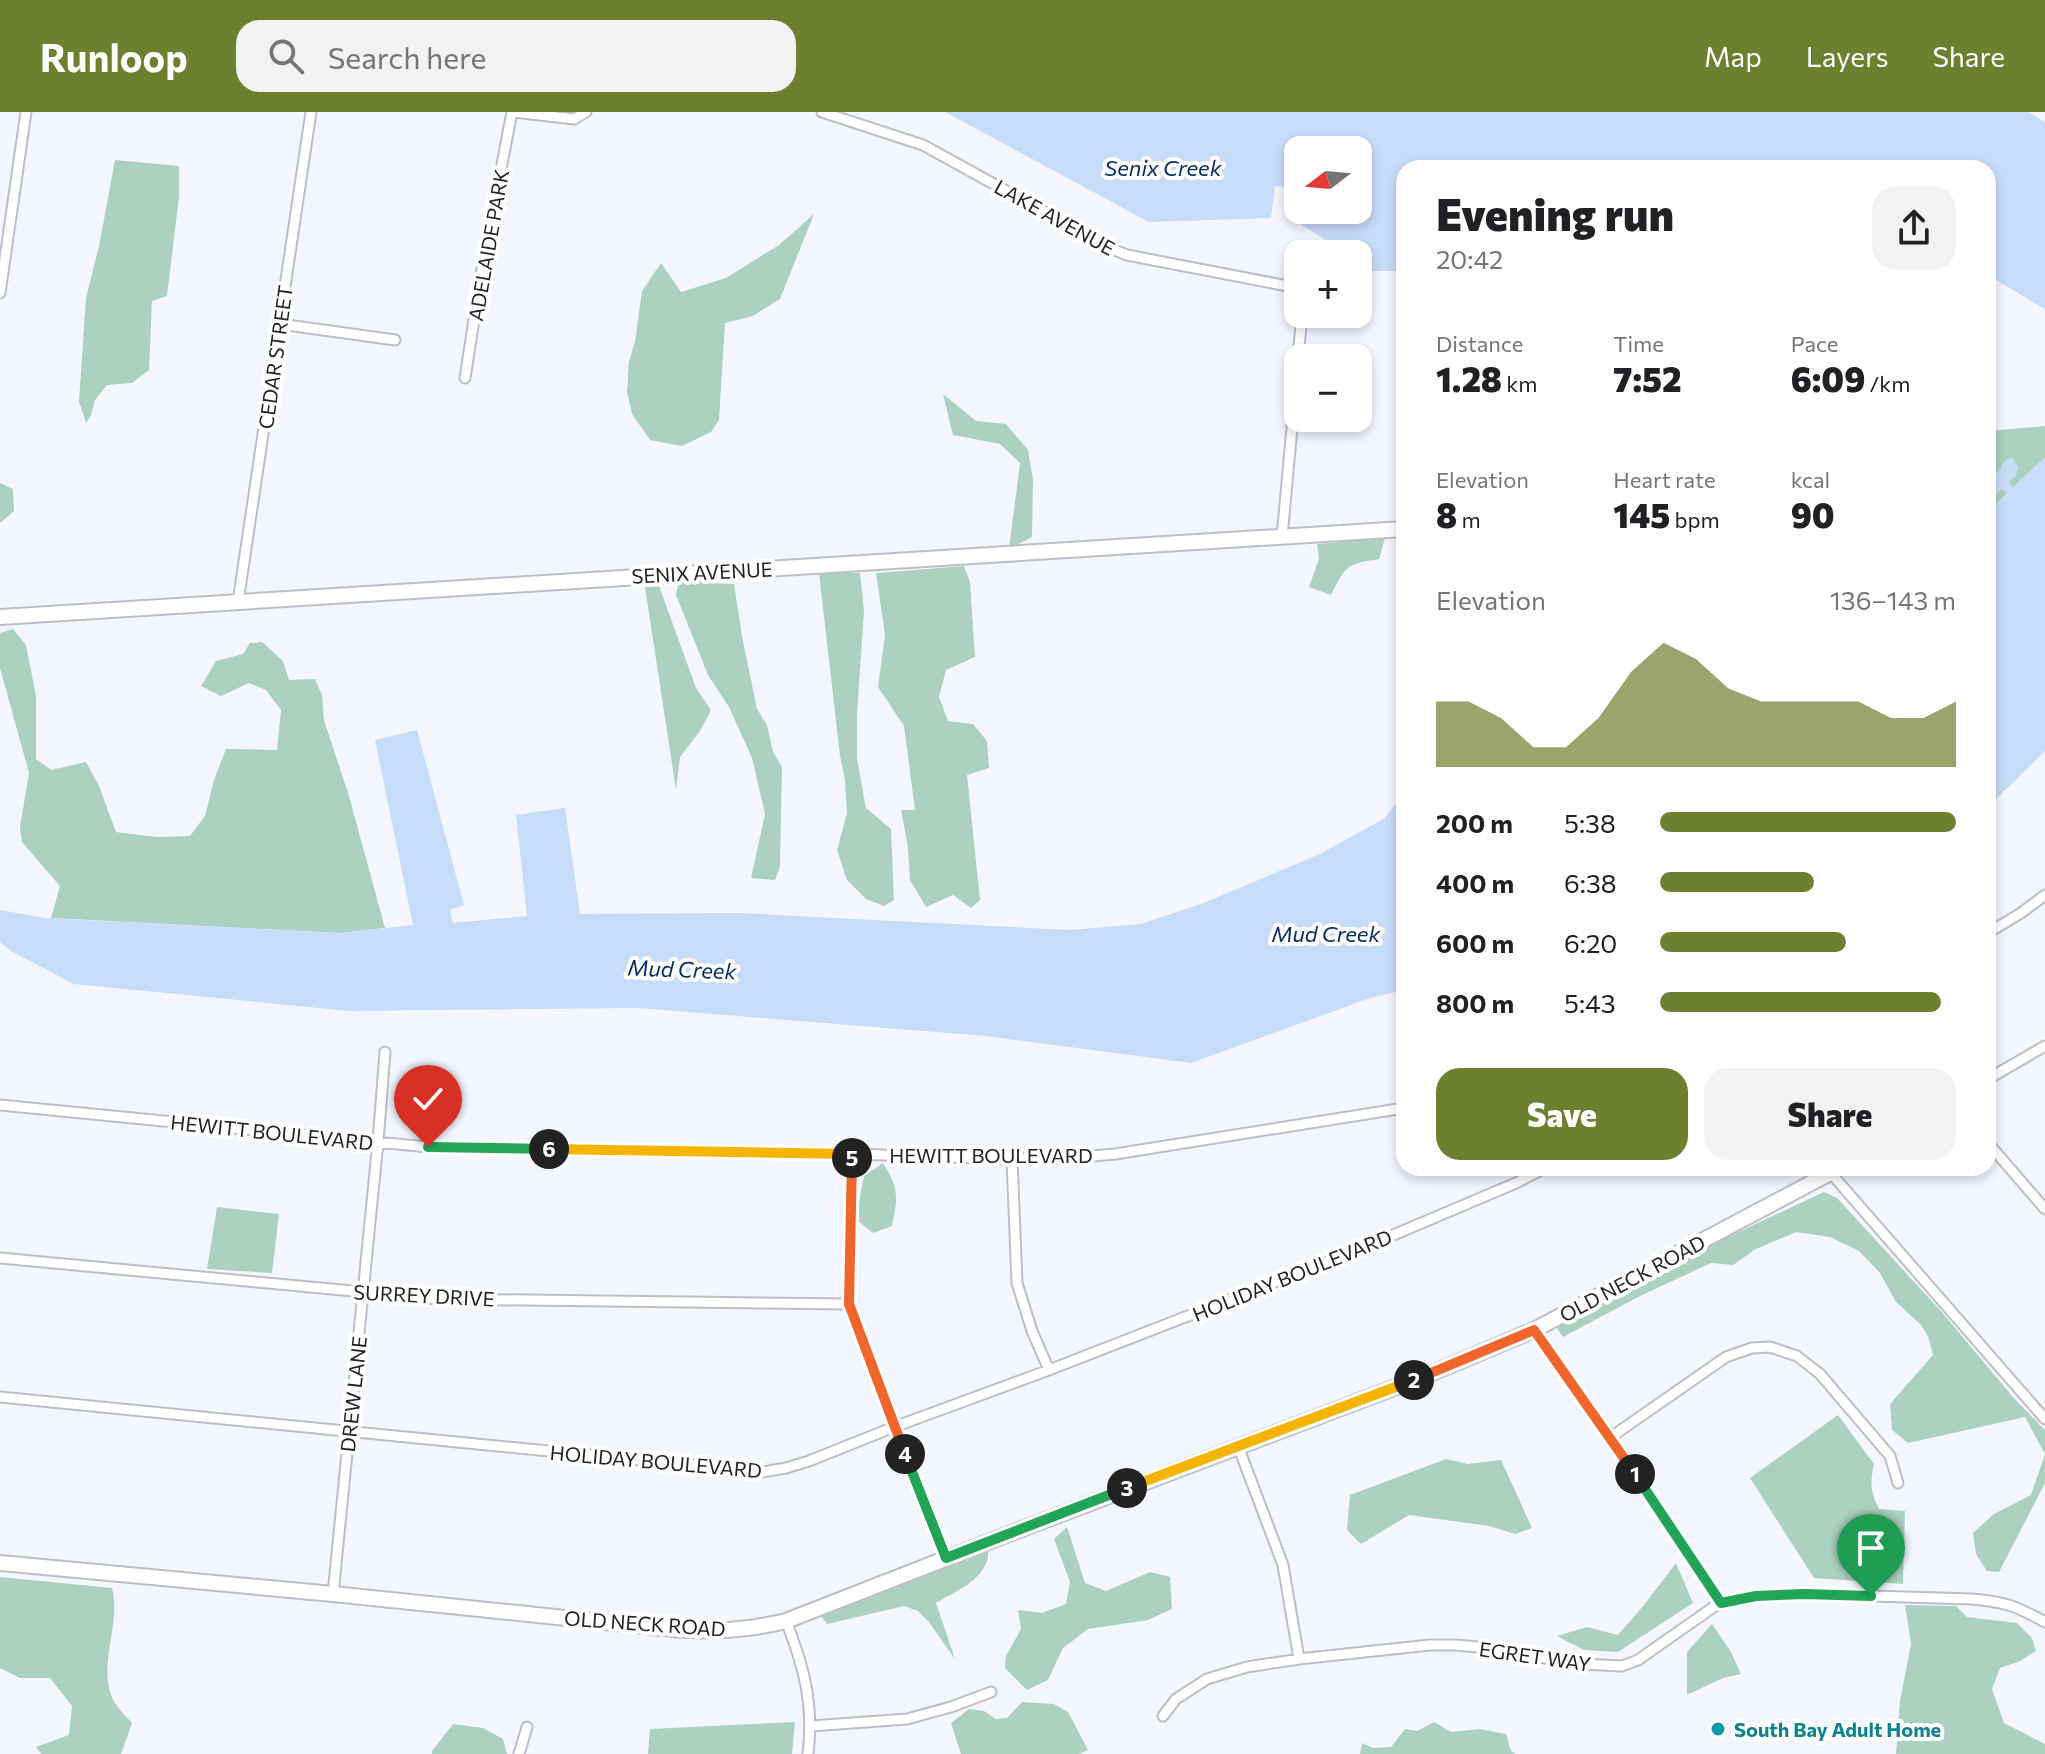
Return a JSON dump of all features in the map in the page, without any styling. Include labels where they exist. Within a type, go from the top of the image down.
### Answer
[{"type":"street","points":[[0,293],[26,112]]},
{"type":"street","name":"CEDAR STREET","points":[[238,602],[311,112]]},
{"type":"street","points":[[513,112],[574,119],[586,112]]},
{"type":"street","name":"ADELAIDE PARK","points":[[465,378],[481,274],[513,112]]},
{"type":"street","name":"LAKE AVENUE","points":[[822,112],[923,145],[1127,255],[1284,285]]},
{"type":"street","points":[[280,324],[395,340]]},
{"type":"street","points":[[1282,537],[1291,432]]},
{"type":"street","name":"SENIX AVENUE","points":[[0,617],[1396,530]]},
{"type":"street","points":[[1996,928],[2045,895]]},
{"type":"street","points":[[1996,1074],[2045,1046]]},
{"type":"street","name":"DREW LANE","points":[[333,1594],[385,1052]]},
{"type":"street","name":"HEWITT BOULEVARD","points":[[0,1105],[428,1147],[1012,1159],[1115,1154],[1396,1109]]},
{"type":"street","points":[[1996,1152],[2045,1209]]},
{"type":"street","points":[[852,1154],[849,1304],[946,1558]]},
{"type":"street","points":[[1012,1159],[1017,1283],[1032,1331],[1049,1370]]},
{"type":"street","name":"HOLIDAY BOULEVARD","points":[[0,1397],[762,1472],[809,1461],[1049,1370],[1365,1247],[1530,1176]]},
{"type":"street","name":"OLD NECK ROAD","points":[[0,1563],[698,1631],[752,1629],[786,1621],[1425,1376],[1534,1330],[1821,1176]]},
{"type":"street","name":"OLD NECK ROAD","points":[[1837,1176],[2045,1419]]},
{"type":"street","name":"SURREY DRIVE","points":[[0,1258],[438,1299],[849,1304]]},
{"type":"street","points":[[1534,1330],[1611,1437],[1721,1603]]},
{"type":"street","points":[[1611,1437],[1726,1357],[1752,1348],[1770,1347],[1797,1356],[1820,1374],[1890,1456],[1898,1483]]},
{"type":"street","points":[[1238,1446],[1283,1565],[1299,1659]]},
{"type":"street","name":"EGRET WAY","points":[[1163,1716],[1176,1699],[1207,1679],[1247,1667],[1299,1659],[1455,1645],[1579,1664],[1622,1666],[1638,1660],[1721,1603],[1756,1596],[1804,1594],[1997,1601],[2015,1605],[2045,1622]]},
{"type":"street","points":[[786,1621],[805,1674],[811,1726],[808,1754]]},
{"type":"street","points":[[811,1726],[907,1719],[991,1692]]},
{"type":"street","points":[[519,1754],[527,1727]]},
{"type":"green space","points":[[115,160],[179,166],[179,197],[167,296],[152,301],[149,370],[132,383],[107,385],[95,400],[86,423],[79,401],[86,298]]},
{"type":"green space","points":[[814,214],[780,299],[753,316],[725,323],[719,420],[711,432],[682,446],[650,440],[632,414],[627,392],[629,361],[635,342],[642,291],[661,263],[681,292],[726,278],[779,245]]},
{"type":"green space","points":[[943,394],[976,421],[1006,424],[1028,450],[1033,480],[1032,537],[1009,549],[1020,463],[1000,444],[953,435]]},
{"type":"green space","points":[[2045,426],[2045,457],[1996,504],[1996,430]]},
{"type":"green space","points":[[0,483],[13,489],[14,511],[0,523]]},
{"type":"green space","points":[[1385,538],[1379,559],[1349,568],[1340,577],[1331,595],[1309,587],[1319,559],[1317,544]]},
{"type":"green space","points":[[964,566],[970,582],[975,657],[946,670],[939,697],[948,721],[973,724],[987,741],[989,768],[967,775],[980,900],[971,908],[953,895],[926,907],[910,880],[901,810],[915,810],[904,726],[878,687],[885,635],[876,573]]},
{"type":"green space","points":[[819,573],[860,573],[864,611],[857,759],[866,808],[891,829],[894,900],[884,906],[866,899],[847,880],[837,850],[847,813],[845,780]]},
{"type":"green space","points":[[679,582],[734,584],[757,709],[767,725],[773,752],[782,767],[780,867],[775,880],[751,878],[765,814],[752,758],[729,707],[708,675],[676,595]]},
{"type":"green space","points":[[659,586],[696,688],[711,710],[680,757],[676,790],[645,587]]},
{"type":"green space","points":[[13,629],[26,645],[36,696],[36,759],[51,770],[86,762],[99,786],[116,832],[157,837],[190,836],[205,816],[226,749],[277,750],[281,710],[266,690],[249,683],[221,696],[201,686],[216,661],[243,654],[250,643],[262,642],[283,661],[289,680],[315,679],[322,695],[324,720],[349,796],[385,928],[340,933],[51,918],[60,886],[22,842],[20,827],[29,773],[0,668],[0,633]]},
{"type":"green space","points":[[883,1163],[896,1193],[895,1207],[892,1226],[873,1233],[859,1222],[859,1202],[864,1176]]},
{"type":"green space","points":[[1824,1192],[1837,1198],[2045,1430],[2045,1454],[2025,1417],[1908,1443],[1892,1430],[1890,1404],[1933,1355],[1928,1336],[1921,1325],[1896,1302],[1880,1273],[1859,1251],[1830,1237],[1796,1232],[1756,1249],[1733,1265],[1711,1263],[1563,1337],[1556,1327],[1668,1265]]},
{"type":"green space","points":[[217,1207],[279,1214],[272,1273],[207,1269]]},
{"type":"green space","points":[[1838,1415],[1874,1464],[1872,1487],[1879,1509],[1905,1511],[1903,1584],[1814,1578],[1750,1478]]},
{"type":"green space","points":[[2045,1454],[2045,1483],[1999,1572],[1987,1571],[1976,1554],[1973,1533],[1994,1514],[2031,1495]]},
{"type":"green space","points":[[1446,1459],[1468,1464],[1501,1460],[1532,1528],[1515,1534],[1489,1526],[1409,1515],[1361,1544],[1347,1530],[1350,1495]]},
{"type":"green space","points":[[1067,1527],[1085,1583],[1106,1591],[1150,1572],[1170,1577],[1172,1609],[1148,1620],[1088,1629],[1063,1648],[1048,1680],[1027,1690],[1005,1668],[1006,1656],[1021,1629],[1018,1610],[1042,1613],[1066,1604],[1070,1582],[1054,1539]]},
{"type":"green space","points":[[988,1547],[985,1567],[979,1574],[936,1603],[955,1659],[928,1621],[918,1611],[904,1606],[827,1624],[821,1616]]},
{"type":"green space","points":[[1676,1563],[1693,1603],[1618,1652],[1584,1650],[1557,1636],[1587,1627],[1618,1635]]},
{"type":"green space","points":[[0,1577],[112,1588],[114,1617],[108,1661],[110,1690],[117,1706],[132,1723],[121,1754],[41,1754],[36,1747],[69,1735],[72,1706],[50,1678],[20,1678],[0,1668]]},
{"type":"green space","points":[[1905,1605],[1956,1606],[1967,1617],[2017,1623],[2032,1638],[2036,1651],[2000,1668],[1992,1689],[2004,1723],[2045,1744],[2045,1754],[1896,1754],[1900,1701],[1911,1644]]},
{"type":"green space","points":[[1712,1624],[1741,1674],[1723,1678],[1687,1695],[1687,1652]]},
{"type":"green space","points":[[1022,1702],[1054,1704],[1068,1712],[1088,1750],[1079,1754],[961,1754],[951,1723],[969,1709],[984,1711],[996,1719],[1007,1718]]},
{"type":"green space","points":[[795,1722],[792,1754],[648,1754],[650,1729]]},
{"type":"green space","points":[[1434,1722],[1451,1732],[1480,1729],[1506,1734],[1511,1751],[1516,1754],[1360,1754],[1362,1743],[1373,1748],[1391,1747],[1405,1729],[1417,1731]]},
{"type":"green space","points":[[453,1724],[483,1728],[503,1739],[507,1754],[432,1754]]},
{"type":"water","name":"Senix Creek","points":[[945,112],[2028,112],[2045,122],[2045,309],[1996,280],[1996,160],[1396,160],[1396,271],[1373,271],[1372,240],[1325,240],[1302,225],[1372,224],[1372,136],[1284,136],[1284,186],[1275,186],[1271,218],[1149,222]]},
{"type":"water","points":[[2045,457],[2045,751],[1996,799],[1996,504],[2007,493],[2002,489],[1996,494],[1996,473],[2005,460],[2012,458],[2018,467],[2016,476],[2009,482],[2013,487]]},
{"type":"water","name":"Mud Creek","points":[[417,730],[464,905],[450,910],[453,923],[527,916],[516,815],[565,808],[580,914],[739,913],[1070,930],[1141,924],[1204,903],[1320,854],[1385,818],[1396,804],[1396,992],[1370,998],[1191,1063],[986,1036],[638,1008],[349,1011],[74,984],[0,942],[0,910],[45,918],[340,933],[413,925],[375,740]]},
{"type":"place","name":"South Bay Adult Home","points":[[1718,1729]]},
{"type":"route","points":[[428,1147],[852,1154],[849,1304],[946,1558],[1425,1376],[1534,1330],[1611,1437],[1721,1603],[1756,1596],[1871,1596]]}]
